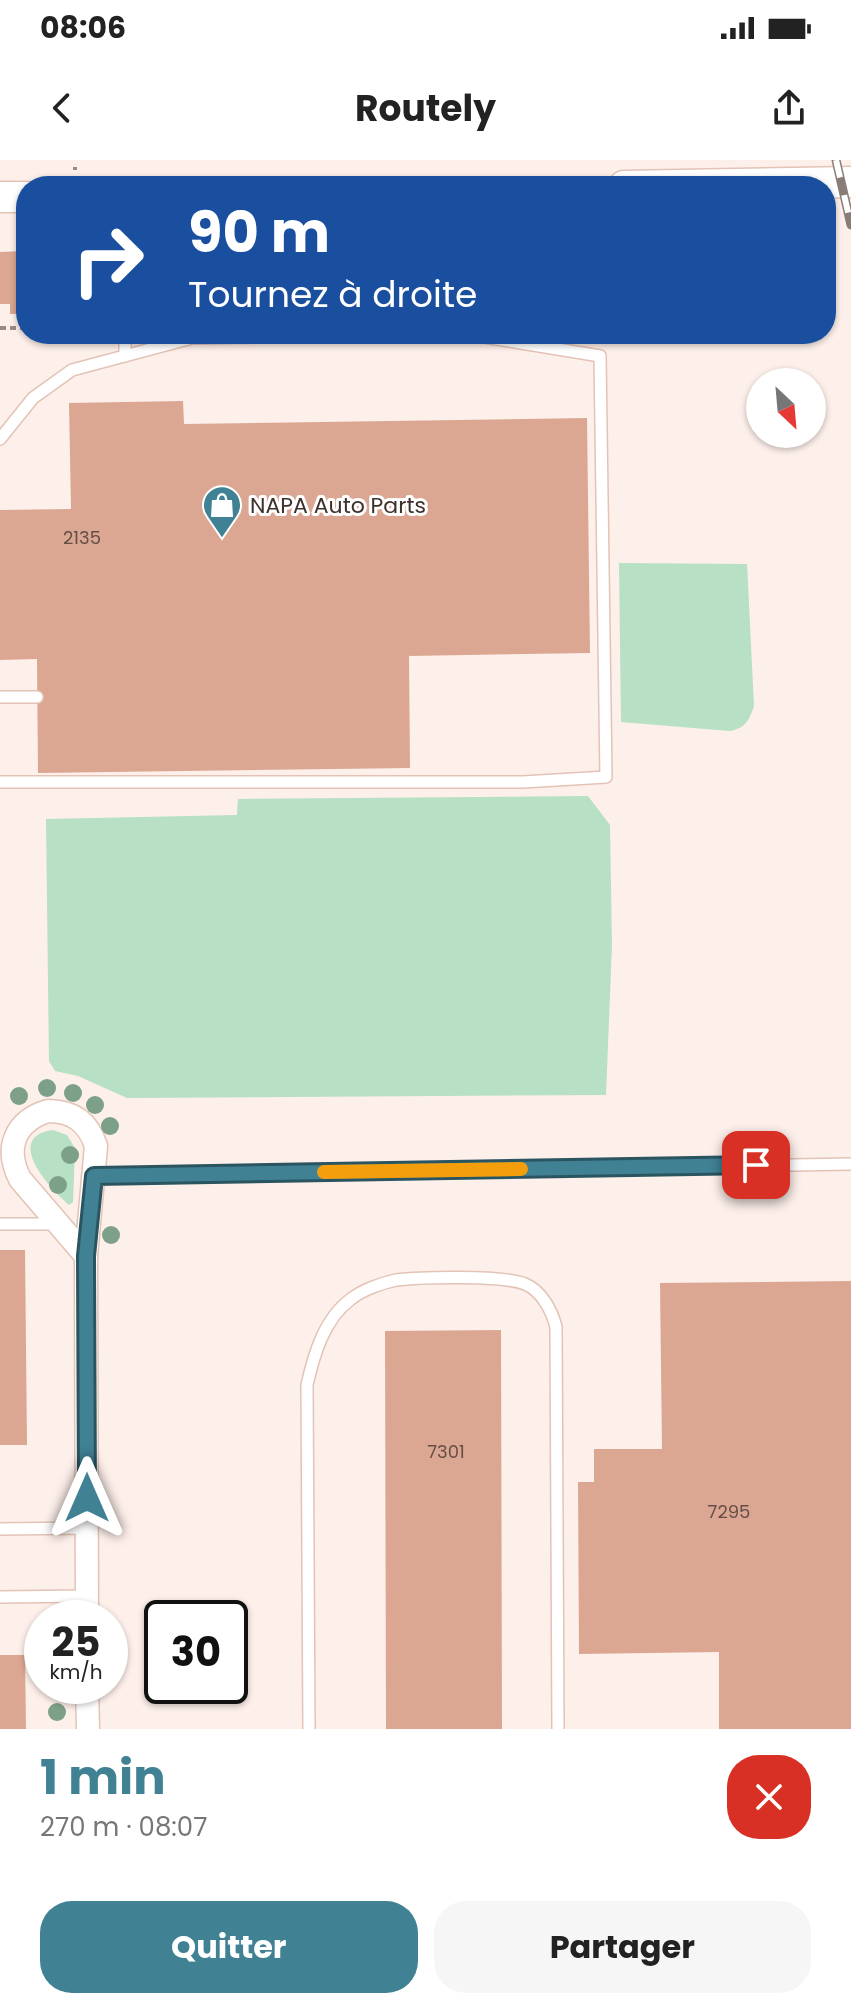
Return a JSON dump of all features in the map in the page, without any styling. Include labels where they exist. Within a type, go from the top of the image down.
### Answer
[{"type":"street","points":[[86,1256],[20,1179],[13,1166],[11,1151],[14,1137],[22,1124],[34,1115],[48,1111],[74,1115],[92,1134],[96,1146],[86,1256],[87,1600]]},
{"type":"street","points":[[87,1704],[88,1729]]},
{"type":"lane","points":[[125,344],[125,356]]},
{"type":"lane","points":[[0,439],[33,398],[72,370],[170,344]]},
{"type":"lane","points":[[0,782],[523,782],[606,777],[600,356],[527,344]]},
{"type":"lane","points":[[0,697],[37,697]]},
{"type":"lane","points":[[94,1176],[851,1164]]},
{"type":"lane","points":[[0,1224],[58,1224]]},
{"type":"lane","points":[[309,1729],[307,1385],[313,1358],[335,1316],[351,1299],[371,1288],[395,1280],[477,1278],[504,1279],[527,1285],[542,1297],[556,1327],[558,1729]]},
{"type":"lane","points":[[0,1529],[87,1528]]},
{"type":"lane","points":[[0,1597],[26,1600]]},
{"type":"green space","points":[[619,563],[747,564],[754,706],[743,726],[730,731],[621,722]]},
{"type":"green space","points":[[588,796],[610,825],[612,945],[606,1095],[127,1098],[78,1076],[55,1071],[49,1061],[46,819],[237,815],[238,799]]},
{"type":"green space","points":[[53,1130],[67,1135],[75,1148],[73,1202],[69,1205],[43,1177],[31,1153],[31,1143],[38,1135]]},
{"type":"building","points":[[16,251],[16,314],[10,314],[10,304],[0,304],[0,252]]},
{"type":"building","points":[[183,401],[184,424],[587,418],[590,653],[409,656],[410,768],[38,773],[37,659],[0,660],[0,510],[71,509],[69,403]]},
{"type":"building","points":[[0,1250],[25,1250],[27,1445],[0,1445]]},
{"type":"building","points":[[851,1281],[851,1729],[719,1729],[719,1652],[579,1654],[578,1482],[594,1482],[594,1449],[662,1449],[660,1283]]},
{"type":"building","points":[[501,1330],[502,1729],[386,1729],[385,1331]]},
{"type":"building","points":[[0,1655],[24,1655],[26,1729],[0,1729]]},
{"type":"railway","points":[[836,160],[851,225]]},
{"type":"slow traffic","points":[[324,1172],[521,1169]]},
{"type":"place","name":"NAPA Auto Parts","points":[[222,539]]},
{"type":"route","points":[[87,1498],[86,1256],[94,1176],[756,1165]]}]
